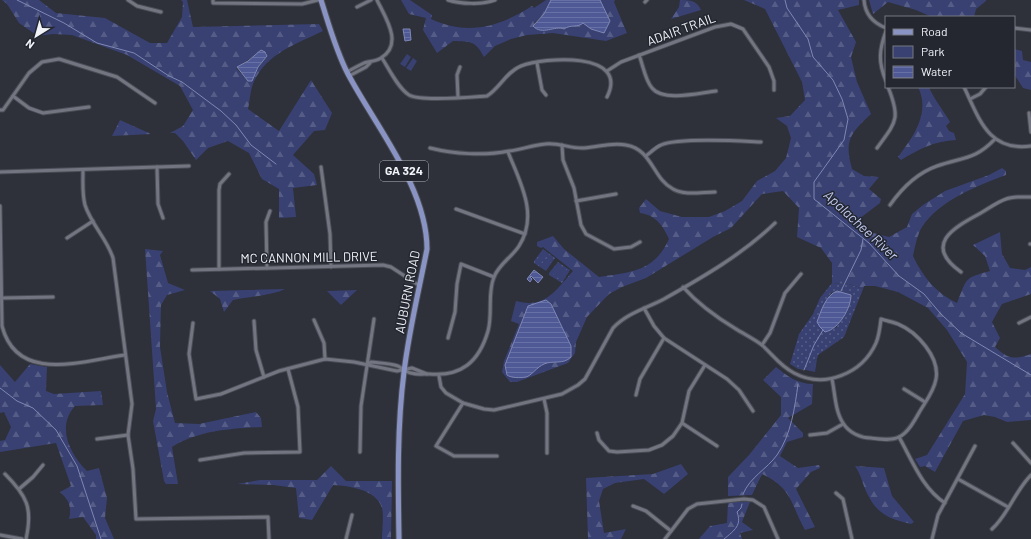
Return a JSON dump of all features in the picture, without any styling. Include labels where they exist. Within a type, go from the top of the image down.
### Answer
[{"type":"main road","name":"AUBURN ROAD","points":[[321,0],[334,42],[348,74],[399,162],[410,185],[425,224],[427,249],[404,370],[397,458],[399,539]]},
{"type":"street","points":[[128,0],[137,6],[161,12]]},
{"type":"street","points":[[213,0],[213,3],[282,2],[302,4],[318,0]]},
{"type":"street","points":[[357,8],[371,0]]},
{"type":"street","points":[[348,74],[382,58],[390,48],[392,34],[390,26],[377,0]]},
{"type":"street","points":[[448,0],[456,2],[495,0]]},
{"type":"street","points":[[864,0],[868,15],[885,29]]},
{"type":"street","name":"ADAIR TRAIL","points":[[607,71],[621,62],[639,55],[724,25],[737,25],[749,36],[769,67],[774,81],[774,90]]},
{"type":"street","points":[[1015,28],[1031,30]]},
{"type":"street","points":[[885,33],[880,46],[880,58],[885,78]]},
{"type":"street","points":[[639,55],[651,87],[662,94],[671,96],[716,91]]},
{"type":"street","points":[[382,58],[402,88],[410,95],[423,99],[486,96],[493,92],[515,69],[522,65],[561,60],[595,63],[607,71],[611,82],[607,97]]},
{"type":"street","points":[[0,110],[3,110],[29,73],[42,62],[58,59],[117,77],[155,103]]},
{"type":"street","points":[[537,63],[542,90],[546,95]]},
{"type":"street","points":[[458,97],[457,75],[460,67]]},
{"type":"street","points":[[877,148],[896,120],[894,102],[888,88]]},
{"type":"street","points":[[964,88],[984,127],[995,139],[1014,147],[1031,146]]},
{"type":"street","points":[[970,99],[980,94],[985,88]]},
{"type":"street","points":[[13,96],[30,108],[43,114],[89,107]]},
{"type":"street","points":[[1029,113],[1031,132]]},
{"type":"street","points":[[890,206],[905,186],[923,172],[937,166],[976,156],[995,139]]},
{"type":"street","points":[[646,156],[660,145],[671,142],[728,140],[761,142]]},
{"type":"street","points":[[430,148],[476,153],[508,152],[544,144],[581,148],[619,143],[637,148],[646,156],[664,182],[674,190],[684,193],[715,192]]},
{"type":"street","points":[[562,145],[563,160],[576,201],[581,225],[590,237],[614,249],[631,247],[640,242]]},
{"type":"street","points":[[193,323],[190,354],[196,399],[221,394],[264,377],[325,359],[367,364],[374,367],[404,370],[412,368],[427,374],[439,376],[453,373],[464,368],[479,351],[488,331],[494,277],[498,270],[518,248],[525,234],[528,210],[525,195],[508,152]]},
{"type":"street","points":[[0,172],[189,166]]},
{"type":"street","points":[[157,167],[157,194],[163,218]]},
{"type":"street","points":[[321,167],[330,234],[330,267]]},
{"type":"street","points":[[82,170],[85,204],[93,221],[107,242],[113,258],[132,404],[128,435],[133,469],[136,519],[268,517],[269,539]]},
{"type":"street","points":[[219,268],[218,190],[220,184],[229,174]]},
{"type":"street","points":[[576,201],[616,194]]},
{"type":"street","points":[[962,272],[952,265],[946,256],[944,245],[946,236],[955,227],[1006,199],[1031,197]]},
{"type":"street","points":[[0,206],[3,298],[2,326],[9,344],[18,354],[32,362],[46,365],[125,355]]},
{"type":"street","points":[[456,209],[525,234]]},
{"type":"street","points":[[267,268],[266,222],[270,211]]},
{"type":"street","points":[[67,238],[93,221]]},
{"type":"street","points":[[439,376],[441,387],[446,393],[475,408],[494,410],[562,394],[578,385],[590,372],[613,328],[627,316],[683,288],[748,248],[776,223]]},
{"type":"street","points":[[448,338],[455,312],[461,264],[494,277]]},
{"type":"street","name":"MC CANNON MILL DRIVE","points":[[192,270],[219,268],[383,265],[392,267],[420,286]]},
{"type":"street","points":[[762,345],[770,333],[785,293],[802,274]]},
{"type":"street","points":[[683,288],[702,307],[762,345],[772,357],[794,374],[806,378],[832,379],[843,376],[863,362],[876,344],[881,319],[906,328],[932,356],[936,367],[934,388],[912,424],[899,437],[887,439],[866,438],[855,435],[843,424],[832,379]]},
{"type":"street","points":[[3,298],[53,297]]},
{"type":"street","points":[[644,308],[654,326],[664,338],[727,379],[739,390],[753,411]]},
{"type":"street","points":[[1019,323],[1031,317]]},
{"type":"street","points":[[360,452],[361,406],[374,319]]},
{"type":"street","points":[[314,320],[324,343],[325,359]]},
{"type":"street","points":[[254,321],[256,350],[264,377]]},
{"type":"street","points":[[636,395],[640,379],[664,338]]},
{"type":"street","points":[[597,433],[602,444],[609,451],[649,450],[662,445],[673,436],[682,423],[689,391],[705,365]]},
{"type":"street","points":[[200,460],[244,453],[300,452],[298,407],[288,369]]},
{"type":"street","points":[[404,370],[410,373],[423,375],[427,374]]},
{"type":"street","points":[[904,389],[925,402]]},
{"type":"street","points":[[544,399],[547,412],[546,453]]},
{"type":"street","points":[[463,403],[436,446],[454,456],[497,456]]},
{"type":"street","points":[[682,423],[717,446]]},
{"type":"street","points":[[810,435],[827,433],[843,424]]},
{"type":"street","points":[[97,438],[128,435]]},
{"type":"street","points":[[899,437],[926,487],[933,495],[945,503]]},
{"type":"street","points":[[1013,443],[1031,463]]},
{"type":"street","points":[[932,539],[938,515],[975,446]]},
{"type":"street","points":[[19,489],[33,477],[43,465]]},
{"type":"street","points":[[5,474],[19,489],[29,511],[30,520],[26,539]]},
{"type":"street","points":[[992,529],[999,523],[1017,490],[1031,475]]},
{"type":"street","points":[[958,479],[1008,507]]},
{"type":"street","points":[[836,493],[843,499],[852,539]]},
{"type":"street","points":[[665,539],[688,509],[697,504],[744,499],[753,500],[764,507],[778,539]]},
{"type":"street","points":[[633,506],[646,511],[671,531]]},
{"type":"street","points":[[346,539],[352,515]]},
{"type":"street","points":[[0,535],[22,539]]},
{"type":"green space","points":[[2,0],[39,0],[56,13],[105,18],[150,43],[167,43],[182,17],[183,2],[181,0],[187,0],[193,27],[319,24],[323,31],[282,51],[265,65],[253,84],[248,109],[279,131],[311,80],[332,113],[325,130],[314,131],[293,155],[314,174],[317,185],[293,188],[296,217],[279,218],[279,189],[262,179],[249,153],[228,141],[208,148],[196,160],[183,141],[175,133],[170,133],[183,126],[193,110],[180,86],[127,55],[72,35],[53,34],[38,36],[19,23],[7,4]],"holes":[[[261,51],[267,53],[267,57],[258,67],[252,81],[248,81],[236,68]]]},
{"type":"green space","points":[[401,0],[410,0],[432,15],[431,19],[458,27],[471,28],[495,24],[532,6],[534,8],[546,0],[551,0],[544,14],[534,23],[545,30],[562,27],[564,28],[583,23],[591,29],[603,33],[610,21],[600,0],[615,0],[614,2],[627,33],[606,41],[553,33],[527,35],[511,39],[495,46],[484,57],[478,47],[472,43],[453,41],[437,53],[423,30],[426,18],[409,14]]},
{"type":"green space","points":[[680,0],[695,2],[701,10],[671,19],[679,7]]},
{"type":"green space","points":[[744,0],[859,0],[859,5],[838,10],[856,42],[851,57],[857,82],[871,114],[858,127],[849,144],[852,169],[864,176],[879,177],[869,189],[881,199],[880,203],[859,219],[870,232],[889,237],[907,227],[912,214],[945,191],[989,175],[1002,168],[1006,171],[1006,175],[960,195],[930,217],[920,230],[913,256],[921,271],[931,284],[949,299],[957,303],[968,280],[975,275],[990,271],[985,256],[973,245],[1000,232],[1002,254],[1010,268],[1025,270],[1031,267],[1031,294],[1002,304],[992,322],[1000,338],[995,347],[1004,354],[1016,358],[1031,354],[1031,420],[1007,422],[995,417],[984,415],[963,421],[935,472],[925,466],[920,467],[915,459],[927,455],[965,394],[967,362],[947,330],[928,308],[898,292],[875,286],[864,286],[863,289],[849,284],[832,283],[832,263],[821,248],[797,237],[799,208],[783,191],[762,194],[731,228],[713,237],[646,278],[622,287],[609,294],[587,317],[576,342],[575,353],[568,363],[517,382],[510,382],[502,372],[504,361],[519,324],[511,321],[516,301],[526,303],[542,300],[555,291],[573,271],[543,247],[541,248],[537,246],[537,242],[553,236],[564,249],[599,277],[621,274],[640,268],[649,264],[656,258],[663,250],[669,239],[655,219],[646,214],[640,213],[639,208],[646,199],[660,211],[682,217],[709,217],[725,211],[742,201],[757,181],[775,171],[786,158],[791,138],[787,126],[776,118],[790,116],[805,100],[802,82],[765,9]]},
{"type":"green space","points":[[869,0],[986,0],[976,9],[974,16],[930,16],[916,10],[888,2],[873,14]]},
{"type":"green space","points":[[1015,49],[1022,51],[1023,60],[1031,62],[1031,90],[1023,88],[1015,76]]},
{"type":"green space","points":[[407,54],[411,57],[405,67],[400,64]]},
{"type":"green space","points":[[413,58],[417,61],[411,71],[406,68]]},
{"type":"green space","points":[[918,88],[929,88],[950,122],[946,126],[949,131],[954,133],[956,140],[927,146],[901,160],[898,157],[914,133],[921,115],[921,97]]},
{"type":"green space","points":[[120,120],[151,134],[112,136]]},
{"type":"green space","points":[[145,249],[163,251],[160,255],[168,283],[185,290],[167,295],[161,305],[160,347],[167,392],[175,423],[199,424],[256,412],[261,418],[262,427],[216,431],[193,437],[172,447],[178,484],[166,484],[164,481],[153,421],[156,409]]},
{"type":"green space","points":[[543,249],[555,258],[546,271],[534,263]]},
{"type":"green space","points":[[543,251],[548,255],[540,264],[536,261]]},
{"type":"green space","points":[[549,256],[553,259],[546,269],[542,265]]},
{"type":"green space","points":[[558,262],[570,270],[562,283],[549,275]]},
{"type":"green space","points":[[559,264],[563,267],[556,276],[551,273]]},
{"type":"green space","points":[[564,268],[569,272],[561,281],[557,277]]},
{"type":"green space","points":[[832,283],[849,284],[863,289],[844,337],[818,355],[817,359],[813,361],[806,370],[798,369],[790,364],[799,334],[813,314],[820,298]],"holes":[[[837,291],[851,295],[848,307],[836,328],[822,308],[831,293]]]},
{"type":"green space","points":[[285,289],[233,300],[224,312],[220,299],[210,291]]},
{"type":"green space","points":[[357,290],[341,305],[327,291]]},
{"type":"green space","points":[[817,359],[815,372],[806,370],[813,361]]},
{"type":"green space","points":[[30,364],[47,367],[46,391],[54,394],[101,391],[103,405],[75,406],[69,414],[66,423],[66,431],[75,457],[87,471],[99,468],[107,498],[105,518],[114,539],[96,539],[96,535],[83,517],[69,519],[69,504],[60,492],[71,486],[56,443],[0,452],[0,441],[5,440],[11,427],[4,412],[0,413],[0,365],[15,382]]},
{"type":"green space","points":[[776,367],[802,383],[813,384],[812,404],[788,418],[803,433],[803,437],[787,442],[780,456],[798,468],[819,465],[820,468],[811,472],[796,489],[815,527],[805,530],[790,498],[785,491],[780,485],[762,474],[752,495],[728,496],[728,477],[749,455],[781,415],[781,397],[763,380]]},
{"type":"green space","points":[[681,464],[688,474],[664,494],[644,479],[615,483],[603,489],[599,501],[604,533],[626,529],[621,539],[588,539],[586,478],[653,474]]},
{"type":"green space","points":[[331,466],[346,481],[392,481],[391,539],[382,539],[383,511],[379,502],[368,493],[361,490],[347,486],[333,485],[312,520],[299,518],[296,488],[273,485],[237,484],[260,480],[317,480]]},
{"type":"green space","points":[[855,466],[884,468],[892,496],[914,522],[911,524],[898,521],[881,512],[867,493]]},
{"type":"green space","points":[[728,502],[750,502],[742,522],[753,530],[740,533],[742,539],[699,539],[710,526],[727,523]]},
{"type":"water","points":[[551,0],[600,0],[610,21],[604,33],[591,29],[583,23],[564,29],[537,29],[533,26],[544,14]]},
{"type":"water","points":[[403,29],[410,29],[411,40],[405,41]]},
{"type":"water","points":[[261,50],[265,52],[267,56],[258,67],[252,81],[248,81],[237,67],[248,61]]},
{"type":"water","points":[[534,270],[543,277],[538,283],[531,276],[530,277],[532,279],[530,282],[527,279]]},
{"type":"water","points":[[837,291],[851,295],[849,306],[835,327],[825,332],[817,322],[822,308],[827,300]]},
{"type":"water","points":[[546,300],[551,304],[571,346],[571,357],[565,361],[544,364],[526,377],[516,378],[507,375],[505,365],[528,306]]},
{"type":"waterway","points":[[17,0],[64,23],[97,43],[134,53],[169,76],[182,82],[221,111],[236,125],[251,145],[276,164]]},
{"type":"waterway","name":"Apalachee River","points":[[785,0],[787,8],[808,39],[813,57],[833,80],[842,99],[848,119],[844,140],[814,182],[814,199],[869,243],[899,276],[924,294],[940,313],[961,333],[1031,375]]},
{"type":"waterway","points":[[841,291],[861,250],[863,239]]},
{"type":"waterway","points":[[804,370],[814,345],[823,330]]},
{"type":"waterway","points":[[743,494],[754,478],[773,460],[782,447],[792,421],[798,384]]},
{"type":"waterway","points":[[0,388],[17,401],[33,408],[56,430],[77,466],[101,539]]},
{"type":"waterway","points":[[724,539],[738,524],[739,520],[737,512],[741,508],[742,504]]}]
